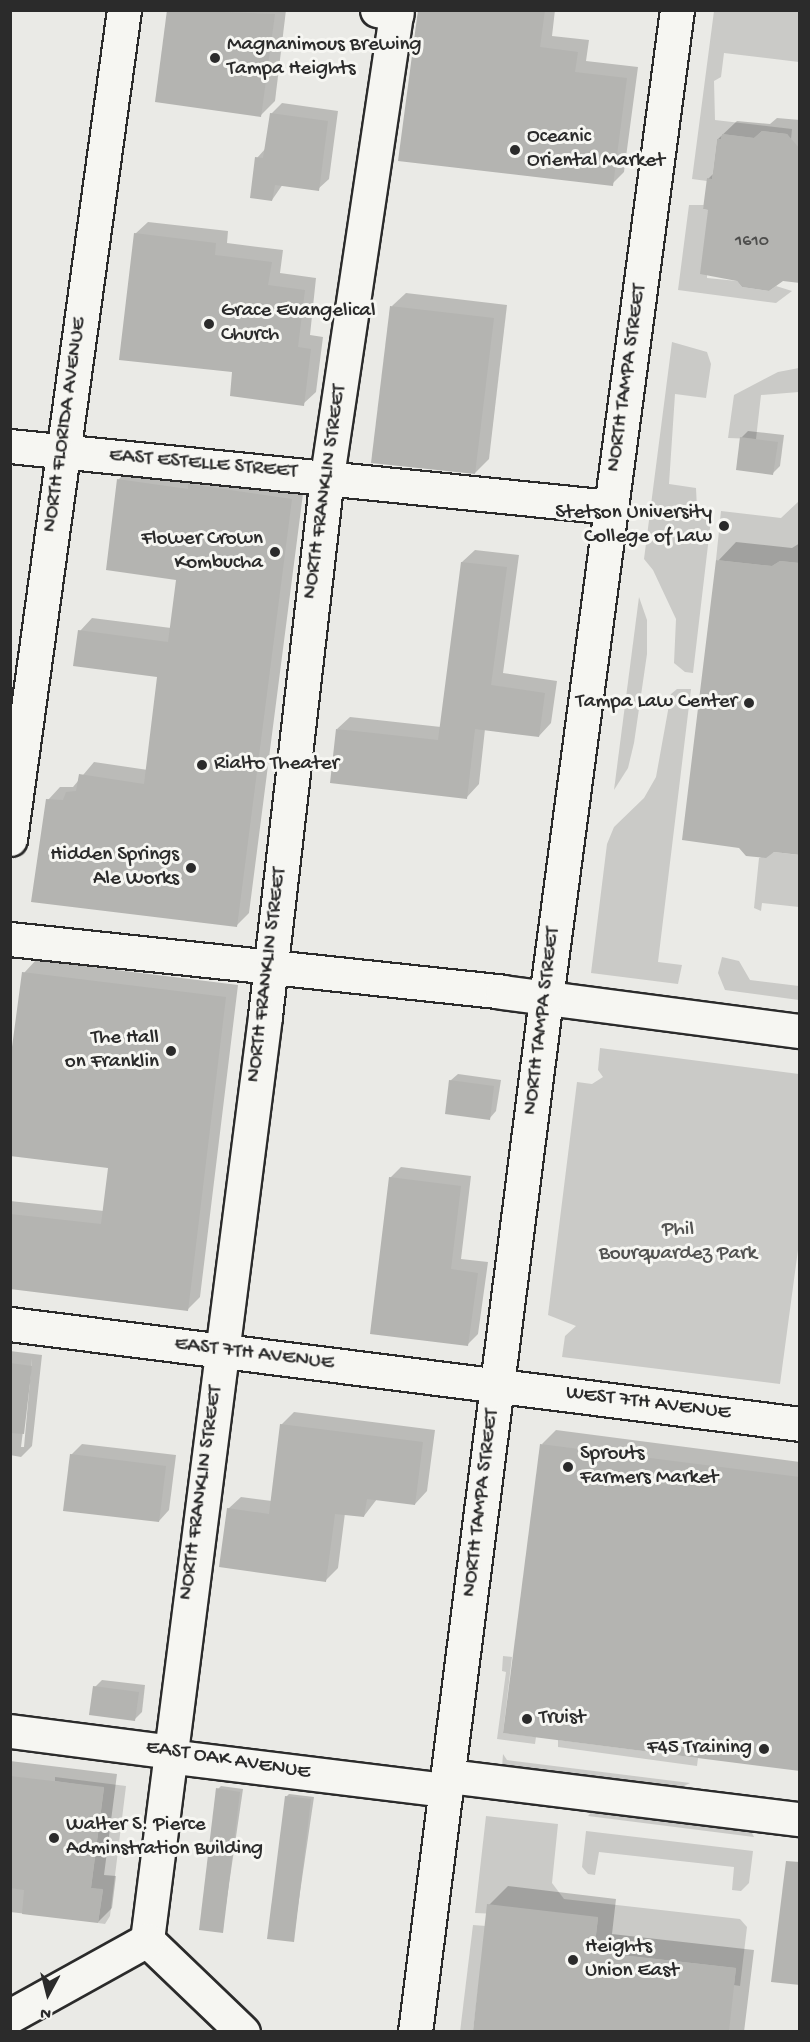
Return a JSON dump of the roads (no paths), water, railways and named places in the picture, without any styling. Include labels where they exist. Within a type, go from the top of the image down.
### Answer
[{"type":"street","name":"NORTH FLORIDA AVENUE","points":[[10,839],[61,452],[124,10]]},
{"type":"street","name":"NORTH TAMPA STREET","points":[[415,2031],[546,998],[677,10]]},
{"type":"street","name":"NORTH FRANKLIN STREET","points":[[147,1940],[168,1756],[270,966],[327,476],[390,12]]},
{"type":"street","name":"EAST ESTELLE STREET","points":[[10,446],[327,476],[611,507]]},
{"type":"street","points":[[10,939],[546,998],[800,1031]]},
{"type":"street","name":"EAST 7TH AVENUE","points":[[10,1324],[497,1385]]},
{"type":"street","name":"WEST 7TH AVENUE","points":[[497,1385],[800,1424]]},
{"type":"street","name":"EAST OAK AVENUE","points":[[10,1731],[164,1751],[168,1756],[800,1819]]},
{"type":"street","points":[[10,2016],[147,1940],[243,2031]]},
{"type":"place","name":"Magnanimous Brewing Tampa Heights","points":[[215,58]]},
{"type":"place","name":"Oceanic Oriental Market","points":[[515,150]]},
{"type":"place","name":"Grace Evangelical Church","points":[[209,324]]},
{"type":"place","name":"Stetson University College of Law","points":[[724,526]]},
{"type":"place","name":"Flower Crown Kombucha","points":[[275,552]]},
{"type":"place","name":"Tampa Law Center","points":[[749,703]]},
{"type":"place","name":"Rialto Theater","points":[[202,765]]},
{"type":"place","name":"Hidden Springs Ale Works","points":[[191,868]]},
{"type":"place","name":"The Hall on Franklin","points":[[171,1051]]},
{"type":"place","name":"Sprouts Farmers Market","points":[[568,1467]]},
{"type":"place","name":"Truist","points":[[527,1719]]},
{"type":"place","name":"F45 Training","points":[[764,1749]]},
{"type":"place","name":"Walter S. Pierce Adminstration Building","points":[[54,1838]]},
{"type":"place","name":"Heights Union East","points":[[573,1960]]},
{"type":"park label","name":"Phil Bourquardez Park","points":[[678,1243]]}]
